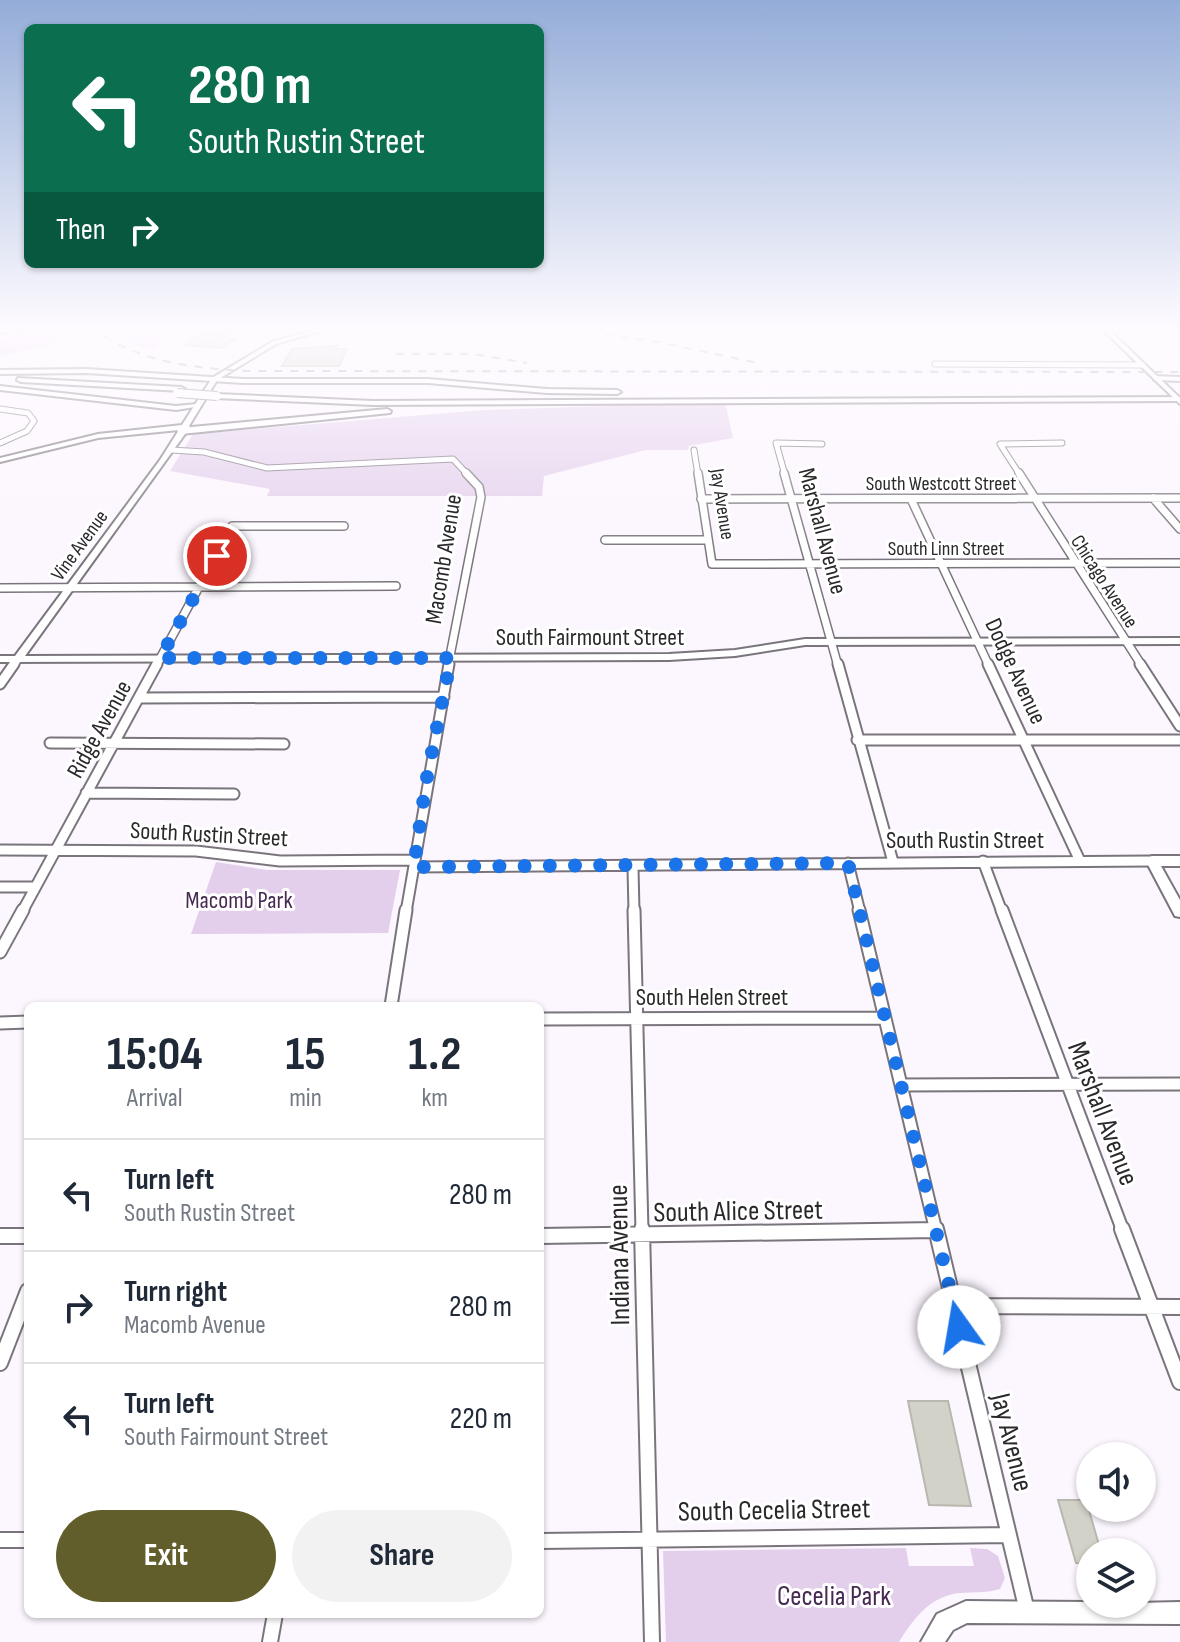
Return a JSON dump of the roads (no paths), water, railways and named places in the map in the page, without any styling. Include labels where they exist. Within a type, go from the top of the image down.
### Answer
[{"type":"main road","points":[[165,404],[192,407]]},
{"type":"main road","points":[[182,428],[489,404]]},
{"type":"street","name":"Vine Avenue","points":[[0,684],[171,450],[195,404]]},
{"type":"street","points":[[0,409],[28,413],[34,421],[27,431],[0,443]]},
{"type":"street","points":[[0,460],[122,432],[182,428]]},
{"type":"street","name":"Marshall Avenue","points":[[822,444],[776,443],[893,862]]},
{"type":"street","points":[[989,444],[1062,443]]},
{"type":"street","name":"Chicago Avenue","points":[[1000,444],[1180,726]]},
{"type":"street","name":"Macomb Avenue","points":[[171,450],[204,452],[267,468],[453,459],[479,487],[481,497],[392,1002]]},
{"type":"street","name":"Jay Avenue","points":[[694,450],[712,564]]},
{"type":"street","points":[[1153,498],[1180,529]]},
{"type":"street","name":"South Westcott Street","points":[[701,499],[1180,498]]},
{"type":"street","name":"Dodge Avenue","points":[[911,499],[1080,861]]},
{"type":"street","name":"Ridge Avenue","points":[[0,952],[232,526],[344,526]]},
{"type":"street","points":[[605,540],[708,540]]},
{"type":"street","name":"South Linn Street","points":[[712,564],[1180,563]]},
{"type":"street","points":[[0,588],[396,586]]},
{"type":"street","name":"South Fairmount Street","points":[[0,659],[703,656],[787,644],[832,642],[1180,641]]},
{"type":"street","points":[[140,698],[444,697]]},
{"type":"street","points":[[857,740],[1180,740]]},
{"type":"street","points":[[50,743],[284,744]]},
{"type":"street","points":[[86,793],[234,794]]},
{"type":"street","name":"South Rustin Street","points":[[0,850],[196,851],[280,861],[633,868],[893,862],[1180,861]]},
{"type":"street","name":"Marshall Avenue","points":[[983,861],[1180,1382]]},
{"type":"street","points":[[1152,861],[1180,912]]},
{"type":"street","name":"Jay Avenue","points":[[848,863],[1027,1612]]},
{"type":"street","name":"Indiana Avenue","points":[[633,868],[652,1642]]},
{"type":"street","points":[[0,887],[35,887]]},
{"type":"street","name":"South Helen Street","points":[[544,1019],[884,1018]]},
{"type":"street","points":[[0,1023],[24,1022]]},
{"type":"street","points":[[901,1085],[1180,1084]]},
{"type":"street","name":"South Alice Street","points":[[544,1236],[936,1230]]},
{"type":"street","points":[[0,1236],[24,1236]]},
{"type":"street","points":[[0,1363],[24,1301]]},
{"type":"street","points":[[954,1306],[1180,1307]]},
{"type":"street","name":"South Cecelia Street","points":[[544,1541],[1009,1535]]},
{"type":"street","points":[[0,1540],[24,1540]]},
{"type":"street","points":[[932,1642],[945,1622],[966,1612],[1180,1613]]},
{"type":"street","points":[[270,1642],[274,1618]]},
{"type":"park label","name":"Macomb Park","points":[[239,900]]},
{"type":"park label","name":"Cecelia Park","points":[[834,1595]]}]
